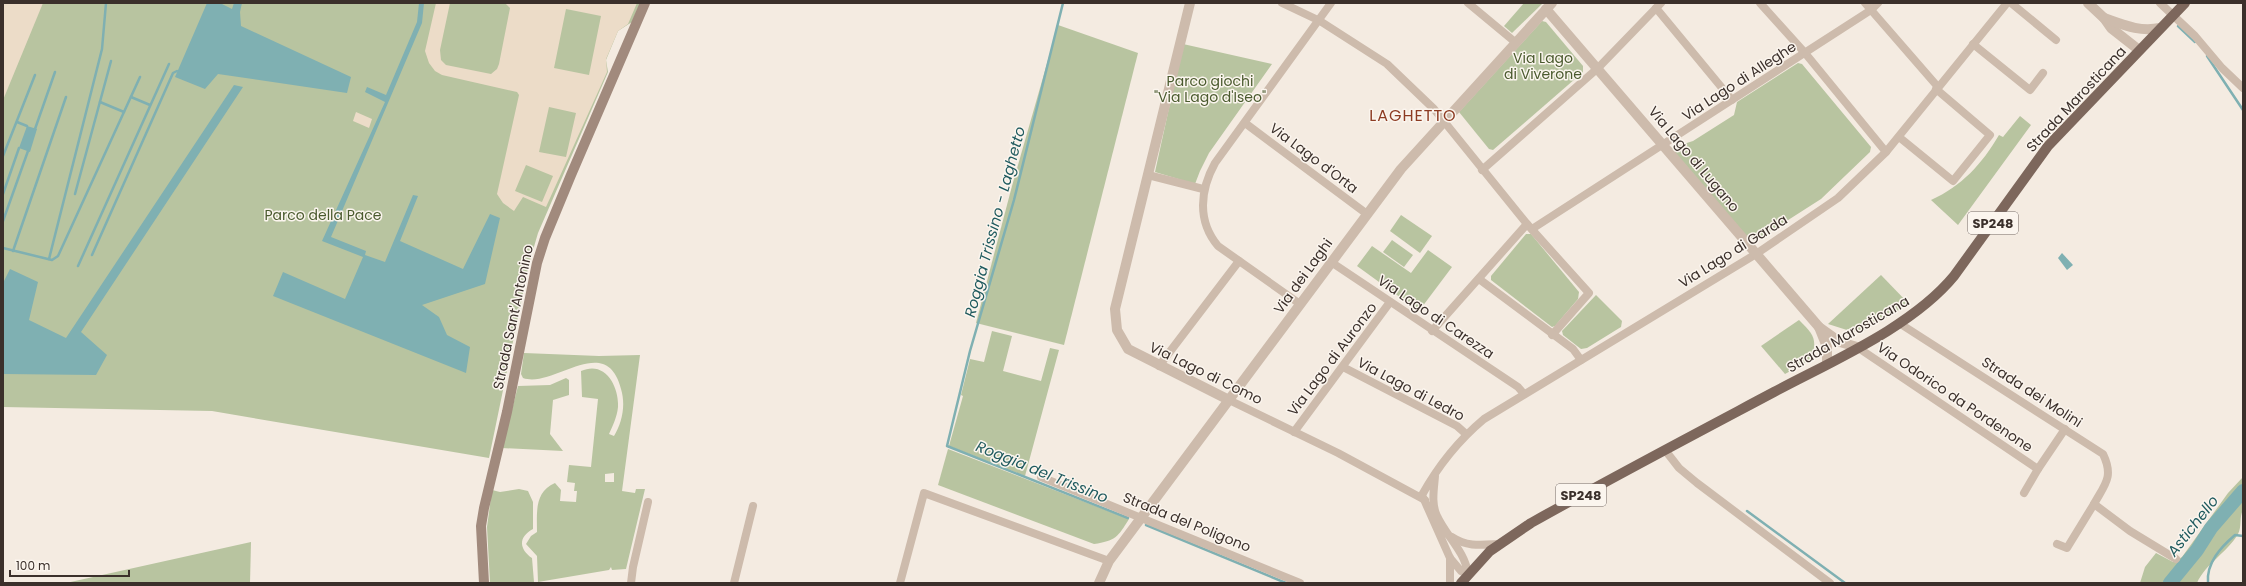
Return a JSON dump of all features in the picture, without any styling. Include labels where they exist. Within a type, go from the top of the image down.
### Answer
[{"type":"main road","name":"Strada Sant'Antonino","points":[[484,583],[481,526],[507,412],[538,258],[582,147],[645,3]]},
{"type":"main road","name":"Strada Marosticana","points":[[1461,583],[1481,559],[1499,544],[1531,523],[1827,364],[1899,323],[1944,289],[2048,146],[2185,3]]},
{"type":"street","name":"Via Lago di Como","points":[[1190,3],[1115,309],[1116,330],[1128,349],[1159,366],[1338,453],[1423,500]]},
{"type":"street","points":[[1282,3],[1320,22],[1387,64],[1444,120],[1482,170],[1529,227],[1589,293],[1552,334]]},
{"type":"street","points":[[1300,304],[1218,246],[1209,235],[1202,212],[1203,189],[1215,163],[1320,22],[1331,3]]},
{"type":"street","points":[[1468,3],[1515,42]]},
{"type":"street","points":[[1760,3],[1805,53],[1886,152]]},
{"type":"street","points":[[1865,3],[1937,88],[1990,135],[1953,181],[1899,137]]},
{"type":"street","name":"Via Lago di Alleghe","points":[[1432,331],[1529,227],[1664,145],[1871,10],[1878,3]]},
{"type":"street","name":"Via Lago di Garda","points":[[1423,500],[1422,495],[1452,449],[1466,434],[1484,419],[1756,254],[1838,198],[1886,152],[1899,137],[2007,3]]},
{"type":"street","points":[[2011,3],[2056,40]]},
{"type":"street","points":[[2088,3],[2112,28],[2139,50]]},
{"type":"street","points":[[2160,3],[2243,88]]},
{"type":"street","name":"Via Lago di Lugano","points":[[1549,6],[1598,68],[1819,327],[1840,342],[1857,347]]},
{"type":"street","name":"Via dei Laghi","points":[[1098,583],[1109,561],[1401,168],[1549,6]]},
{"type":"street","points":[[1482,170],[1598,68],[1658,6],[1732,100]]},
{"type":"street","points":[[2104,18],[2132,29],[2145,30],[2160,28]]},
{"type":"street","points":[[1973,44],[2030,90],[2043,73]]},
{"type":"street","name":"Via Lago d'Orta","points":[[1245,123],[1367,214]]},
{"type":"street","points":[[1148,175],[1203,189]]},
{"type":"street","points":[[1159,366],[1238,261]]},
{"type":"street","name":"Via Lago di Carezza","points":[[1331,262],[1432,331],[1518,387],[1524,394]]},
{"type":"street","points":[[1479,279],[1573,349],[1581,360]]},
{"type":"street","name":"Via Lago di Auronzo","points":[[1294,432],[1390,302]]},
{"type":"street","name":"Strada dei Molini","points":[[1899,323],[1913,334],[2103,454],[2109,467],[2109,478],[2067,548],[2057,544]]},
{"type":"street","name":"Via Lago di Lugano","points":[[1819,327],[1827,347],[1827,364]]},
{"type":"street","name":"Via Odorico da Pordenone","points":[[1857,347],[2038,469]]},
{"type":"street","name":"Via Lago di Ledro","points":[[1343,367],[1457,426],[1466,434]]},
{"type":"street","name":"Via Odorico da Pordenone","points":[[2024,493],[2064,429]]},
{"type":"street","points":[[1665,450],[1679,468],[1697,483],[1830,583]]},
{"type":"street","name":"Via Lago di Garda","points":[[1435,476],[1433,498],[1437,517],[1451,536],[1467,564],[1468,574]]},
{"type":"street","name":"Strada del Poligono","points":[[1041,477],[1300,583]]},
{"type":"street","points":[[900,583],[924,493],[1109,561]]},
{"type":"street","points":[[1433,498],[1423,500],[1450,558],[1462,572],[1468,574]]},
{"type":"street","points":[[631,583],[633,567],[648,502]]},
{"type":"street","points":[[2094,504],[2130,531],[2176,559]]},
{"type":"street","points":[[734,583],[753,506]]},
{"type":"street","name":"Via Lago di Garda","points":[[1451,536],[1462,544],[1499,544]]},
{"type":"street","points":[[1450,558],[1450,583]]},
{"type":"green space","name":"Parco della Pace","points":[[3,3],[640,3],[632,22],[618,31],[606,60],[608,72],[538,233],[529,264],[489,458],[212,411],[3,407]]},
{"type":"green space","points":[[1524,3],[1543,3],[1512,33],[1504,26]]},
{"type":"green space","name":"Via Lago di Viverone","points":[[1542,21],[1546,22],[1583,66],[1583,72],[1493,150],[1489,149],[1459,112]]},
{"type":"green space","points":[[1058,25],[1138,53],[1064,345],[976,323],[1012,186]]},
{"type":"green space","name":"Parco giochi \"Via Lago d'Iseo\"","points":[[1183,44],[1272,64],[1209,153],[1195,184],[1155,172]]},
{"type":"green space","points":[[1798,63],[1802,64],[1871,147],[1870,152],[1821,199],[1752,243],[1671,148],[1693,141],[1734,115],[1737,102]]},
{"type":"green space","points":[[2020,116],[2031,125],[1958,225],[1931,200],[1962,181],[1978,165],[1999,135],[2003,137]]},
{"type":"green space","points":[[1401,215],[1432,236],[1420,253],[1390,231]]},
{"type":"green space","points":[[1526,234],[1531,234],[1579,292],[1578,299],[1555,326],[1552,327],[1491,280],[1491,276]]},
{"type":"green space","points":[[1392,240],[1413,255],[1404,267],[1383,252]]},
{"type":"green space","points":[[1372,246],[1411,273],[1428,250],[1452,267],[1419,311],[1357,266]]},
{"type":"green space","points":[[1881,275],[1909,304],[1862,332],[1850,331],[1828,324]]},
{"type":"green space","points":[[1596,295],[1622,321],[1621,327],[1587,348],[1581,349],[1563,335],[1562,331]]},
{"type":"green space","points":[[1799,320],[1808,329],[1813,337],[1814,346],[1812,359],[1785,374],[1761,346]]},
{"type":"green space","points":[[992,331],[1012,336],[1003,371],[1041,381],[1050,348],[1059,350],[1025,476],[949,446],[963,396],[961,395],[970,359],[984,362]]},
{"type":"green space","points":[[524,353],[599,356],[640,355],[622,491],[635,493],[636,489],[645,489],[626,569],[612,570],[611,567],[609,570],[538,582],[537,556],[526,544],[531,536],[537,532],[537,511],[540,497],[548,487],[555,483],[561,490],[560,501],[576,502],[577,491],[574,491],[575,483],[567,482],[569,465],[591,467],[598,399],[582,397],[581,371],[597,369],[604,372],[613,383],[618,399],[618,407],[616,418],[609,434],[614,436],[621,420],[623,401],[621,389],[614,372],[604,364],[592,363],[578,366],[535,379],[523,378],[521,374]],"holes":[[[614,473],[614,482],[605,482],[605,474]]]},
{"type":"green space","points":[[566,378],[569,380],[569,395],[553,400],[550,434],[563,451],[502,448],[518,386],[550,385]]},
{"type":"green space","points":[[948,449],[1129,519],[1119,534],[1111,540],[1094,544],[938,485]]},
{"type":"green space","points":[[2243,477],[2243,510],[2238,534],[2228,547],[2211,564],[2197,583],[2140,583],[2145,567],[2156,553],[2173,562],[2182,557],[2228,493]]},
{"type":"green space","points":[[519,489],[528,491],[533,502],[533,529],[528,532],[522,543],[525,551],[532,558],[534,582],[490,583],[487,527],[492,490],[500,492]]},
{"type":"green space","points":[[251,542],[250,583],[66,583]]},
{"type":"shaded area","points":[[3,3],[43,3],[3,100]]},
{"type":"shaded area","points":[[436,3],[450,3],[440,50],[441,60],[446,65],[491,74],[497,69],[499,64],[510,8],[505,3],[637,3],[628,24],[618,31],[606,59],[607,72],[546,207],[523,197],[514,211],[503,203],[497,194],[519,95],[517,92],[442,75],[435,71],[429,63],[425,51]],"holes":[[[566,9],[601,16],[589,75],[554,68]],[[549,107],[576,113],[566,157],[539,152]],[[526,165],[553,176],[542,202],[515,191]]]},
{"type":"shaded area","points":[[356,112],[372,119],[369,128],[353,121]]},
{"type":"water","points":[[207,3],[220,3],[232,9],[234,3],[242,3],[240,12],[241,26],[351,77],[347,93],[218,74],[205,89],[175,77]]},
{"type":"water","points":[[419,3],[424,3],[422,23],[331,237],[366,251],[365,255],[385,262],[413,195],[418,196],[400,241],[463,269],[490,214],[500,218],[485,284],[422,305],[439,317],[447,335],[470,347],[466,373],[273,296],[283,272],[345,299],[363,257],[322,241],[385,102],[365,92],[367,87],[386,95],[417,22]]},
{"type":"water","points":[[234,85],[243,87],[81,332],[107,355],[96,375],[3,374],[3,283],[10,269],[38,282],[29,320],[66,338]]},
{"type":"water","points":[[27,126],[37,129],[30,152],[19,148]]},
{"type":"water","points":[[2062,253],[2073,265],[2067,270],[2058,258]]},
{"type":"waterway","points":[[49,259],[102,49],[106,3]]},
{"type":"waterway","name":"Roggia Trissino - Laghetto","points":[[1063,3],[1014,200],[970,351],[947,446],[1128,518]]},
{"type":"waterway","points":[[2178,26],[2195,42]]},
{"type":"waterway","points":[[2207,56],[2243,110]]},
{"type":"waterway","points":[[75,194],[111,61]]},
{"type":"waterway","points":[[78,266],[169,64]]},
{"type":"waterway","points":[[92,255],[173,73],[177,71]]},
{"type":"waterway","points":[[35,129],[55,72]]},
{"type":"waterway","points":[[3,156],[35,75]]},
{"type":"waterway","points":[[3,248],[52,260],[58,256],[140,77]]},
{"type":"waterway","points":[[13,251],[66,97]]},
{"type":"waterway","points":[[131,97],[150,105]]},
{"type":"waterway","points":[[100,102],[124,112]]},
{"type":"waterway","points":[[17,122],[27,126]]},
{"type":"waterway","points":[[3,194],[19,148]]},
{"type":"waterway","points":[[3,221],[28,151]]},
{"type":"waterway","name":"Astichello","points":[[2170,583],[2197,550],[2211,528],[2243,491]]},
{"type":"waterway","points":[[1747,511],[1845,583]]},
{"type":"waterway","name":"Roggia del Trissino","points":[[1146,525],[1286,583]]},
{"type":"waterway","points":[[2208,583],[2209,569],[2220,550],[2235,535],[2243,536]]},
{"type":"district","name":"LAGHETTO","points":[[1413,115]]}]
